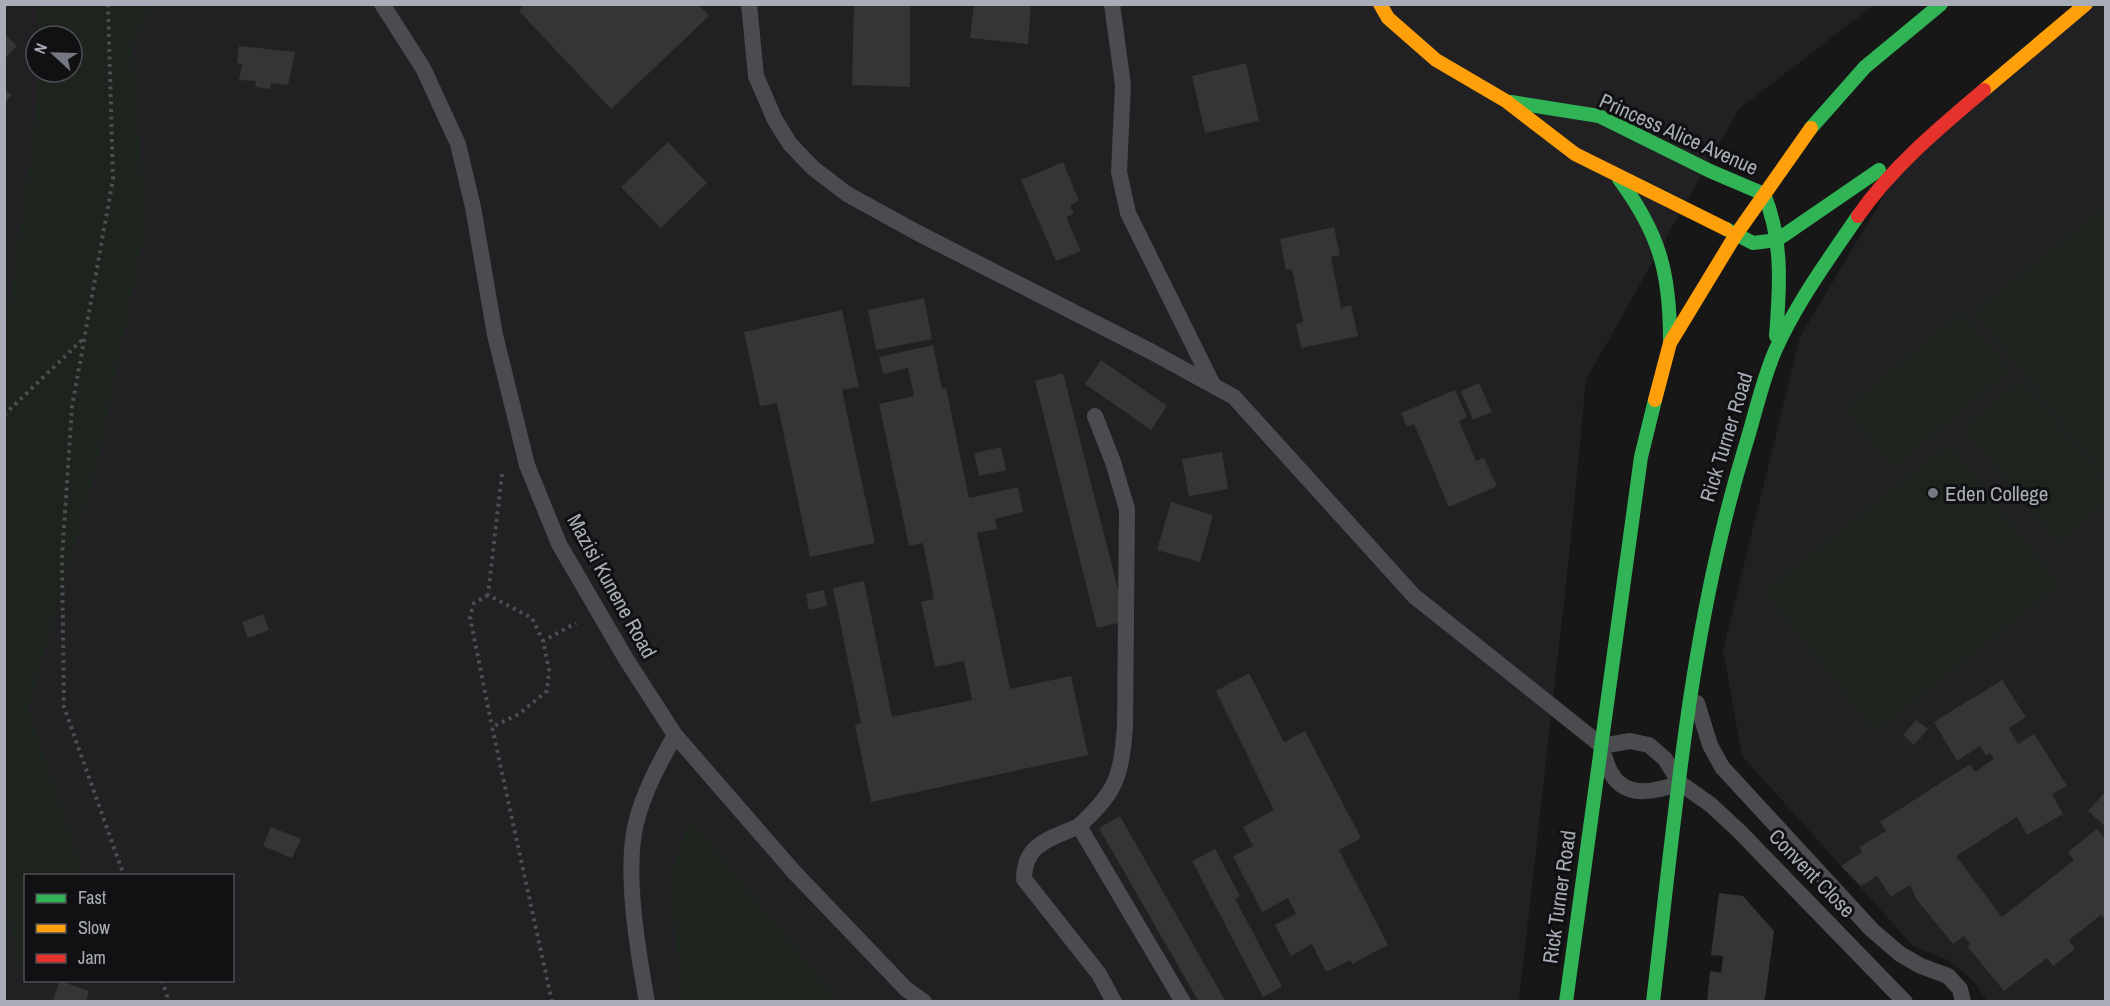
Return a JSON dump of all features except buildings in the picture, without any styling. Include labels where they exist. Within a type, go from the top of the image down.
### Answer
[{"type":"main road","name":"Princess Alice Avenue","points":[[1380,4],[1388,18],[1436,60],[1506,101],[1575,154],[1735,236],[1753,243],[1777,240]]},
{"type":"main road","name":"Rick Turner Road","points":[[1566,1002],[1641,457],[1670,343],[1735,236],[1816,121],[1865,67],[1941,4]]},
{"type":"main road","name":"Rick Turner Road","points":[[1653,1002],[1692,688],[1708,588],[1726,509],[1774,353],[1803,296],[1874,193],[1935,131],[2086,4]]},
{"type":"main road","name":"Princess Alice Avenue","points":[[1506,101],[1599,116],[1710,171],[1764,194]]},
{"type":"main road","points":[[1777,240],[1935,131]]},
{"type":"main road","points":[[1616,175],[1640,207],[1656,236],[1662,254],[1671,303],[1670,343]]},
{"type":"main road","points":[[1764,194],[1772,211],[1777,240],[1779,299],[1774,353]]},
{"type":"lane","name":"Mazisi Kunene Road","points":[[382,4],[423,68],[458,144],[473,207],[495,334],[527,465],[559,544],[675,735],[794,872],[906,989],[924,1002]]},
{"type":"lane","points":[[749,4],[756,76],[775,120],[790,144],[813,168],[847,194],[916,232],[1213,385],[1234,398],[1247,409],[1414,596],[1602,746],[1609,772],[1621,785],[1635,792],[1654,792],[1680,783]]},
{"type":"lane","points":[[1112,4],[1123,85],[1119,172],[1128,213],[1213,385]]},
{"type":"lane","points":[[1095,416],[1113,462],[1127,509],[1123,760],[1115,786],[1105,802],[1079,826],[1036,846],[1028,855],[1024,866],[1024,879],[1099,974],[1114,1002]]},
{"type":"lane","points":[[1692,688],[1710,745],[1722,767],[1872,930],[1900,954],[1921,966],[1948,976],[1960,989],[1963,1002]]},
{"type":"lane","points":[[647,1002],[640,963],[632,867],[635,825],[647,786],[675,735]]},
{"type":"lane","name":"Convent Close","points":[[1602,746],[1630,741],[1649,746],[1665,759],[1680,783],[1711,805],[1739,831],[1905,1002]]},
{"type":"lane","points":[[1079,826],[1183,1002]]},
{"type":"path","points":[[108,4],[112,179],[72,407],[62,558],[64,706],[123,874]]},
{"type":"path","points":[[4,416],[84,338]]},
{"type":"path","points":[[488,595],[503,469]]},
{"type":"path","points":[[488,595],[532,618],[543,641],[549,670],[548,691],[519,714],[492,727]]},
{"type":"path","points":[[488,595],[474,603],[470,617],[552,1002]]},
{"type":"path","points":[[543,641],[598,611]]},
{"type":"path","points":[[162,982],[169,1002]]},
{"type":"shaded area","points":[[5,5],[1874,5],[1739,109],[1586,380],[1570,548],[1519,1001],[5,1002]]},
{"type":"shaded area","points":[[37,5],[152,5],[132,47],[146,226],[98,461],[28,710],[83,874],[24,874],[24,970],[19,970],[4,886],[5,318],[8,316],[37,107],[37,84],[84,84],[84,24],[37,24]]},
{"type":"shaded area","name":"Eden College","points":[[2083,5],[2105,5],[2105,1001],[1987,1001],[1975,983],[1950,961],[1913,946],[1742,756],[1723,650],[1800,337],[1896,176]]},
{"type":"shaded area","points":[[2105,206],[2105,477],[1974,312]]},
{"type":"shaded area","points":[[1962,311],[2010,371],[1893,468],[1844,409]]},
{"type":"shaded area","points":[[2022,379],[2105,481],[2105,503],[2058,543],[1963,428]]},
{"type":"shaded area","points":[[1949,444],[2060,585],[1875,732],[1764,591]]},
{"type":"shaded area","points":[[689,818],[839,1001],[682,1001],[670,882]]},
{"type":"traffic: fast","points":[[1811,128],[1865,67],[1941,4]]},
{"type":"traffic: fast","points":[[1511,102],[1599,116],[1710,171],[1764,194],[1774,229],[1779,264],[1776,336]]},
{"type":"traffic: fast","points":[[1726,229],[1753,243],[1777,240],[1879,170]]},
{"type":"traffic: fast","points":[[1619,179],[1644,217],[1660,254],[1668,293],[1670,339]]},
{"type":"traffic: fast","points":[[1653,1002],[1687,722],[1698,653],[1726,515],[1770,362],[1803,298],[1858,216]]},
{"type":"traffic: fast","points":[[1566,1002],[1641,457],[1655,400]]},
{"type":"traffic: slow","points":[[1380,4],[1388,18],[1436,60],[1506,101],[1575,154],[1726,229]]},
{"type":"traffic: slow","points":[[1984,90],[2086,4]]},
{"type":"traffic: slow","points":[[1655,400],[1670,343],[1735,236],[1811,128]]},
{"type":"traffic: jam","points":[[1858,216],[1901,165],[1984,90]]},
{"type":"place","name":"Eden College","points":[[1933,493]]}]
